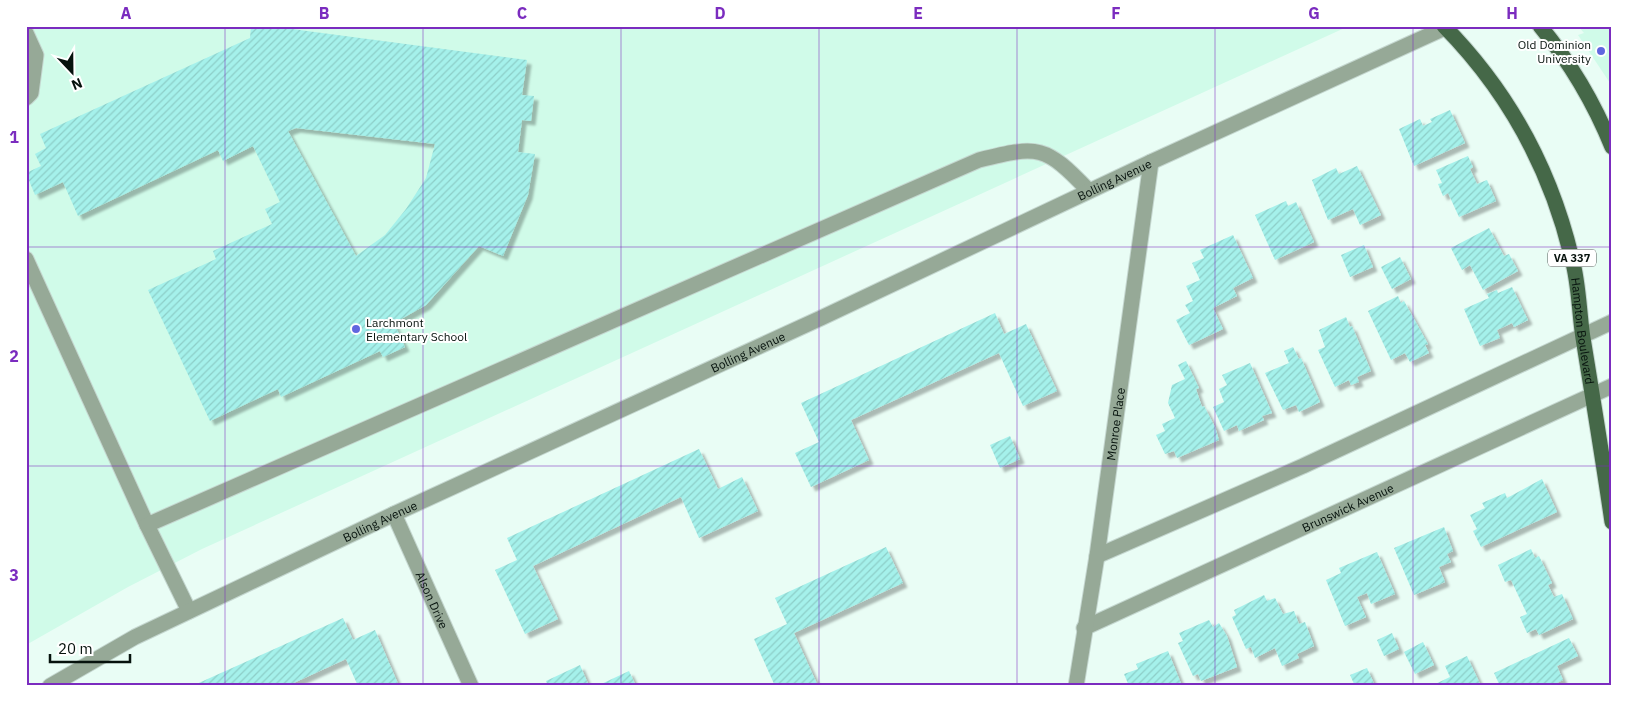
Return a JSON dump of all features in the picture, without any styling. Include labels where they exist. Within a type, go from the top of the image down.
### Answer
[{"type":"main road","points":[[1540,26],[1583,90],[1612,147]]},
{"type":"main road","name":"Hampton Boulevard","points":[[1446,27],[1491,79],[1524,132],[1545,174],[1573,260],[1612,522]]},
{"type":"street","name":"Bolling Avenue","points":[[50,686],[135,637],[394,514],[821,318],[1151,162],[1446,27]]},
{"type":"street","points":[[26,33],[36,55],[31,93],[26,98]]},
{"type":"street","points":[[147,525],[979,160],[1019,150],[1044,153],[1064,165],[1089,191]]},
{"type":"street","name":"Monroe Place","points":[[1076,686],[1097,556],[1151,162]]},
{"type":"street","points":[[26,259],[147,525],[189,611]]},
{"type":"street","points":[[1097,556],[1303,466],[1612,322]]},
{"type":"street","name":"Brunswick Avenue","points":[[1084,628],[1612,386]]},
{"type":"street","name":"Alson Drive","points":[[394,514],[471,686]]},
{"type":"shaded area","name":"Larchmont Elementary School","points":[[26,26],[1349,26],[202,549],[128,587],[26,645]]},
{"type":"shaded area","name":"Old Dominion University","points":[[1578,26],[1612,26],[1612,86],[1578,35],[1584,33]]},
{"type":"building","points":[[251,26],[269,26],[527,60],[522,95],[534,96],[531,121],[522,120],[518,152],[535,154],[528,195],[503,256],[479,246],[426,305],[394,323],[405,347],[383,357],[380,351],[281,397],[278,389],[210,421],[148,290],[216,259],[213,251],[272,224],[265,209],[280,202],[253,146],[223,161],[218,150],[78,216],[63,182],[35,195],[26,173],[41,166],[35,154],[46,148],[40,134],[250,38]],"holes":[[[296,128],[435,144],[426,178],[406,209],[385,235],[356,256],[288,131]]]},
{"type":"building","points":[[1450,110],[1465,143],[1414,166],[1399,129],[1420,119],[1423,126],[1432,122],[1430,119]]},
{"type":"building","points":[[1468,156],[1473,167],[1470,169],[1477,184],[1487,180],[1496,201],[1459,217],[1448,193],[1443,196],[1438,184],[1442,183],[1436,170]]},
{"type":"building","points":[[1357,166],[1381,215],[1360,225],[1353,209],[1328,220],[1312,180],[1336,168],[1339,174]]},
{"type":"building","points":[[1286,201],[1288,206],[1296,202],[1314,242],[1275,260],[1255,215]]},
{"type":"building","points":[[1489,228],[1504,256],[1509,254],[1518,271],[1483,290],[1470,265],[1462,270],[1451,248]]},
{"type":"building","points":[[1233,235],[1253,278],[1233,288],[1237,296],[1213,308],[1223,329],[1189,345],[1176,320],[1190,313],[1185,305],[1193,301],[1186,286],[1200,280],[1192,263],[1204,258],[1200,250]]},
{"type":"building","points":[[1364,245],[1373,267],[1350,277],[1341,255]]},
{"type":"building","points":[[1400,257],[1411,279],[1392,289],[1381,267]]},
{"type":"building","points":[[1512,287],[1528,320],[1514,327],[1512,323],[1497,330],[1500,338],[1480,346],[1464,309],[1489,298],[1487,294],[1497,290],[1498,293]]},
{"type":"building","points":[[1398,296],[1401,303],[1404,301],[1428,344],[1425,345],[1429,353],[1410,362],[1405,353],[1391,360],[1368,311]]},
{"type":"building","points":[[995,313],[1004,334],[1026,324],[1057,391],[1023,406],[999,353],[851,420],[869,460],[811,487],[795,453],[819,442],[801,403]]},
{"type":"building","points":[[1346,317],[1350,327],[1352,326],[1371,371],[1357,377],[1359,382],[1351,385],[1349,380],[1335,387],[1318,350],[1325,347],[1319,330]]},
{"type":"building","points":[[1293,347],[1299,359],[1301,358],[1320,402],[1299,412],[1296,405],[1283,410],[1265,373],[1289,363],[1284,351]]},
{"type":"building","points":[[1186,361],[1199,388],[1196,389],[1202,407],[1204,406],[1215,427],[1219,440],[1177,458],[1174,451],[1165,454],[1156,435],[1165,431],[1162,424],[1175,418],[1168,403],[1172,385],[1185,379],[1178,365]]},
{"type":"building","points":[[1250,363],[1272,413],[1262,416],[1264,420],[1239,431],[1237,425],[1224,431],[1213,407],[1224,402],[1219,389],[1227,385],[1222,375]]},
{"type":"building","points":[[1010,436],[1020,459],[1000,468],[990,445]]},
{"type":"building","points":[[699,449],[718,489],[742,477],[758,511],[699,538],[681,497],[533,566],[558,619],[525,634],[495,570],[517,560],[507,538]]},
{"type":"building","points":[[1542,479],[1557,512],[1481,547],[1473,531],[1477,529],[1470,515],[1485,508],[1482,503],[1505,493],[1507,498]]},
{"type":"building","points":[[1444,527],[1453,551],[1447,554],[1451,562],[1439,567],[1445,582],[1414,595],[1394,548]]},
{"type":"building","points":[[886,547],[903,583],[794,633],[818,686],[775,686],[754,639],[787,624],[775,598]]},
{"type":"building","points":[[1531,549],[1535,558],[1539,556],[1552,583],[1548,585],[1554,597],[1562,594],[1573,619],[1539,635],[1536,629],[1527,633],[1520,617],[1527,614],[1511,580],[1505,582],[1498,565]]},
{"type":"building","points":[[1377,552],[1395,594],[1371,604],[1367,593],[1357,597],[1366,617],[1345,626],[1326,580],[1341,573],[1339,568]]},
{"type":"building","points":[[1264,595],[1267,601],[1275,598],[1283,614],[1294,611],[1299,624],[1305,622],[1314,646],[1297,654],[1299,658],[1282,666],[1275,648],[1255,658],[1251,647],[1246,649],[1232,617],[1236,615],[1234,610]]},
{"type":"building","points":[[343,618],[353,640],[375,630],[399,686],[358,686],[346,659],[287,686],[192,686]]},
{"type":"building","points":[[1209,620],[1213,627],[1219,623],[1227,636],[1237,667],[1201,681],[1198,674],[1193,676],[1178,643],[1183,641],[1179,633]]},
{"type":"building","points":[[1392,633],[1399,649],[1384,656],[1377,640]]},
{"type":"building","points":[[1569,638],[1578,656],[1557,666],[1563,680],[1551,686],[1500,686],[1494,673]]},
{"type":"building","points":[[1423,642],[1434,665],[1415,674],[1404,652]]},
{"type":"building","points":[[1168,651],[1182,686],[1129,686],[1124,674],[1138,669],[1136,664]]},
{"type":"building","points":[[1467,656],[1481,686],[1431,686],[1450,677],[1445,666]]},
{"type":"building","points":[[580,665],[589,686],[548,686],[546,681]]},
{"type":"building","points":[[1367,668],[1375,686],[1355,686],[1350,675]]},
{"type":"building","points":[[629,671],[636,686],[597,686]]},
{"type":"place","name":"Old Dominion University","points":[[1601,51]]},
{"type":"place","name":"Larchmont Elementary School","points":[[356,329]]}]
